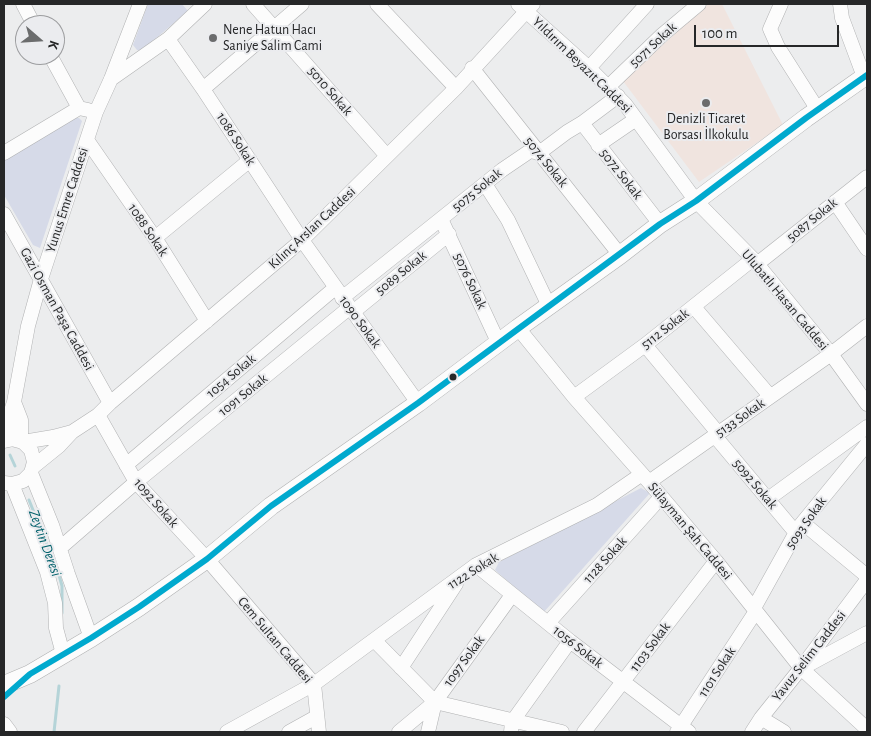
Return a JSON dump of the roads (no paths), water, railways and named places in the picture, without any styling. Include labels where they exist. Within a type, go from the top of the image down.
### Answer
[{"type":"main road","points":[[4,684],[30,674],[139,608],[207,559],[270,506],[418,403],[660,224],[696,201],[866,76]]},
{"type":"main road","points":[[4,697],[30,674]]},
{"type":"street","points":[[111,79],[168,39],[205,4]]},
{"type":"street","name":"5010 Sokak","points":[[253,4],[387,156]]},
{"type":"street","points":[[203,89],[302,4]]},
{"type":"street","points":[[377,4],[456,88]]},
{"type":"street","points":[[589,68],[647,4]]},
{"type":"street","name":"5071 Sokak","points":[[613,91],[662,35],[700,4]]},
{"type":"street","points":[[781,4],[770,29],[778,47],[818,110]]},
{"type":"street","points":[[840,4],[842,18],[866,76]]},
{"type":"street","name":"Yunus Emre Caddesi","points":[[11,440],[21,420],[14,402],[28,326],[40,279],[86,140],[111,79],[137,6]]},
{"type":"street","name":"Kılınç Arslan Caddesi","points":[[16,480],[59,446],[72,432],[98,415],[302,240],[456,88],[526,6]]},
{"type":"street","name":"Yıldırım Beyazıt Caddesi","points":[[526,6],[613,91],[696,201]]},
{"type":"street","name":"1086 Sokak","points":[[168,39],[302,240]]},
{"type":"street","points":[[55,65],[79,108]]},
{"type":"street","name":"5074 Sokak","points":[[472,68],[620,255]]},
{"type":"street","name":"5075 Sokak","points":[[345,302],[441,219],[485,184],[530,150],[539,152],[582,123],[613,91]]},
{"type":"street","points":[[4,153],[79,108],[96,112]]},
{"type":"street","points":[[598,145],[636,119]]},
{"type":"street","name":"5072 Sokak","points":[[582,123],[660,224]]},
{"type":"street","name":"1088 Sokak","points":[[86,140],[155,238],[207,321]]},
{"type":"street","points":[[155,238],[250,160]]},
{"type":"street","name":"5087 Sokak","points":[[755,262],[867,177]]},
{"type":"street","points":[[485,184],[508,220],[549,306]]},
{"type":"street","name":"Ulubatlı Hasan Caddesi","points":[[696,201],[755,262],[831,354],[867,404]]},
{"type":"street","points":[[835,202],[863,231],[867,249]]},
{"type":"street","name":"Gazi Osman Paşa Caddesi","points":[[4,214],[110,403]]},
{"type":"street","name":"5076 Sokak","points":[[441,219],[499,344]]},
{"type":"street","name":"5089 Sokak","points":[[345,302],[449,234]]},
{"type":"street","name":"1090 Sokak","points":[[302,240],[418,403]]},
{"type":"street","name":"5112 Sokak","points":[[574,397],[755,262]]},
{"type":"street","name":"1054 Sokak","points":[[126,465],[345,302]]},
{"type":"street","name":"1091 Sokak","points":[[60,548],[345,302]]},
{"type":"street","points":[[694,307],[770,396]]},
{"type":"street","name":"5133 Sokak","points":[[646,478],[716,434],[831,354],[867,326]]},
{"type":"street","name":"Sülayman Şah Caddesi","points":[[518,328],[574,397],[716,561],[801,668],[867,729]]},
{"type":"street","name":"5092 Sokak","points":[[645,345],[768,499],[800,528],[867,576]]},
{"type":"street","name":"1092 Sokak","points":[[98,415],[136,482],[207,559]]},
{"type":"street","points":[[768,499],[867,427]]},
{"type":"street","name":"Kılınç Arslan Caddesi","points":[[11,440],[53,437],[72,432]]},
{"type":"street","points":[[11,440],[27,446],[33,456],[16,480]]},
{"type":"street","name":"5093 Sokak","points":[[755,609],[800,528],[867,444]]},
{"type":"street","name":"1122 Sokak","points":[[227,732],[314,684],[476,566],[646,478]]},
{"type":"street","points":[[16,480],[42,502],[52,525],[91,638]]},
{"type":"street","points":[[16,480],[47,572],[55,604],[56,628],[63,654]]},
{"type":"street","name":"1128 Sokak","points":[[548,624],[661,496]]},
{"type":"street","name":"Cem Sultan Caddesi","points":[[207,559],[314,684],[319,732]]},
{"type":"street","name":"1103 Sokak","points":[[584,732],[716,561]]},
{"type":"street","name":"1056 Sokak","points":[[476,566],[683,730]]},
{"type":"street","points":[[402,668],[460,577]]},
{"type":"street","name":"Yavuz Selim Caddesi","points":[[752,732],[760,718],[801,668],[867,580]]},
{"type":"street","name":"1097 Sokak","points":[[428,732],[435,702],[512,595]]},
{"type":"street","name":"1101 Sokak","points":[[683,730],[755,609]]},
{"type":"street","points":[[801,668],[867,633]]},
{"type":"street","points":[[374,640],[435,702],[512,727],[562,732]]},
{"type":"street","points":[[512,727],[570,641]]},
{"type":"street","points":[[399,732],[435,702]]},
{"type":"street","points":[[289,732],[316,716]]},
{"type":"street","points":[[760,718],[784,732]]},
{"type":"street","points":[[4,724],[10,732]]},
{"type":"waterway","name":"Zeytin Deresi","points":[[10,455],[15,466]]},
{"type":"waterway","name":"Zeytin Deresi","points":[[29,500],[59,575],[62,586],[62,613]]},
{"type":"waterway","name":"Zeytin Deresi","points":[[54,732],[59,686]]},
{"type":"place","name":"Nene Hatun Hacı Saniye Salim Cami","points":[[213,38]]},
{"type":"place","name":"Denizli Ticaret Borsası İlkokulu","points":[[706,103]]}]
